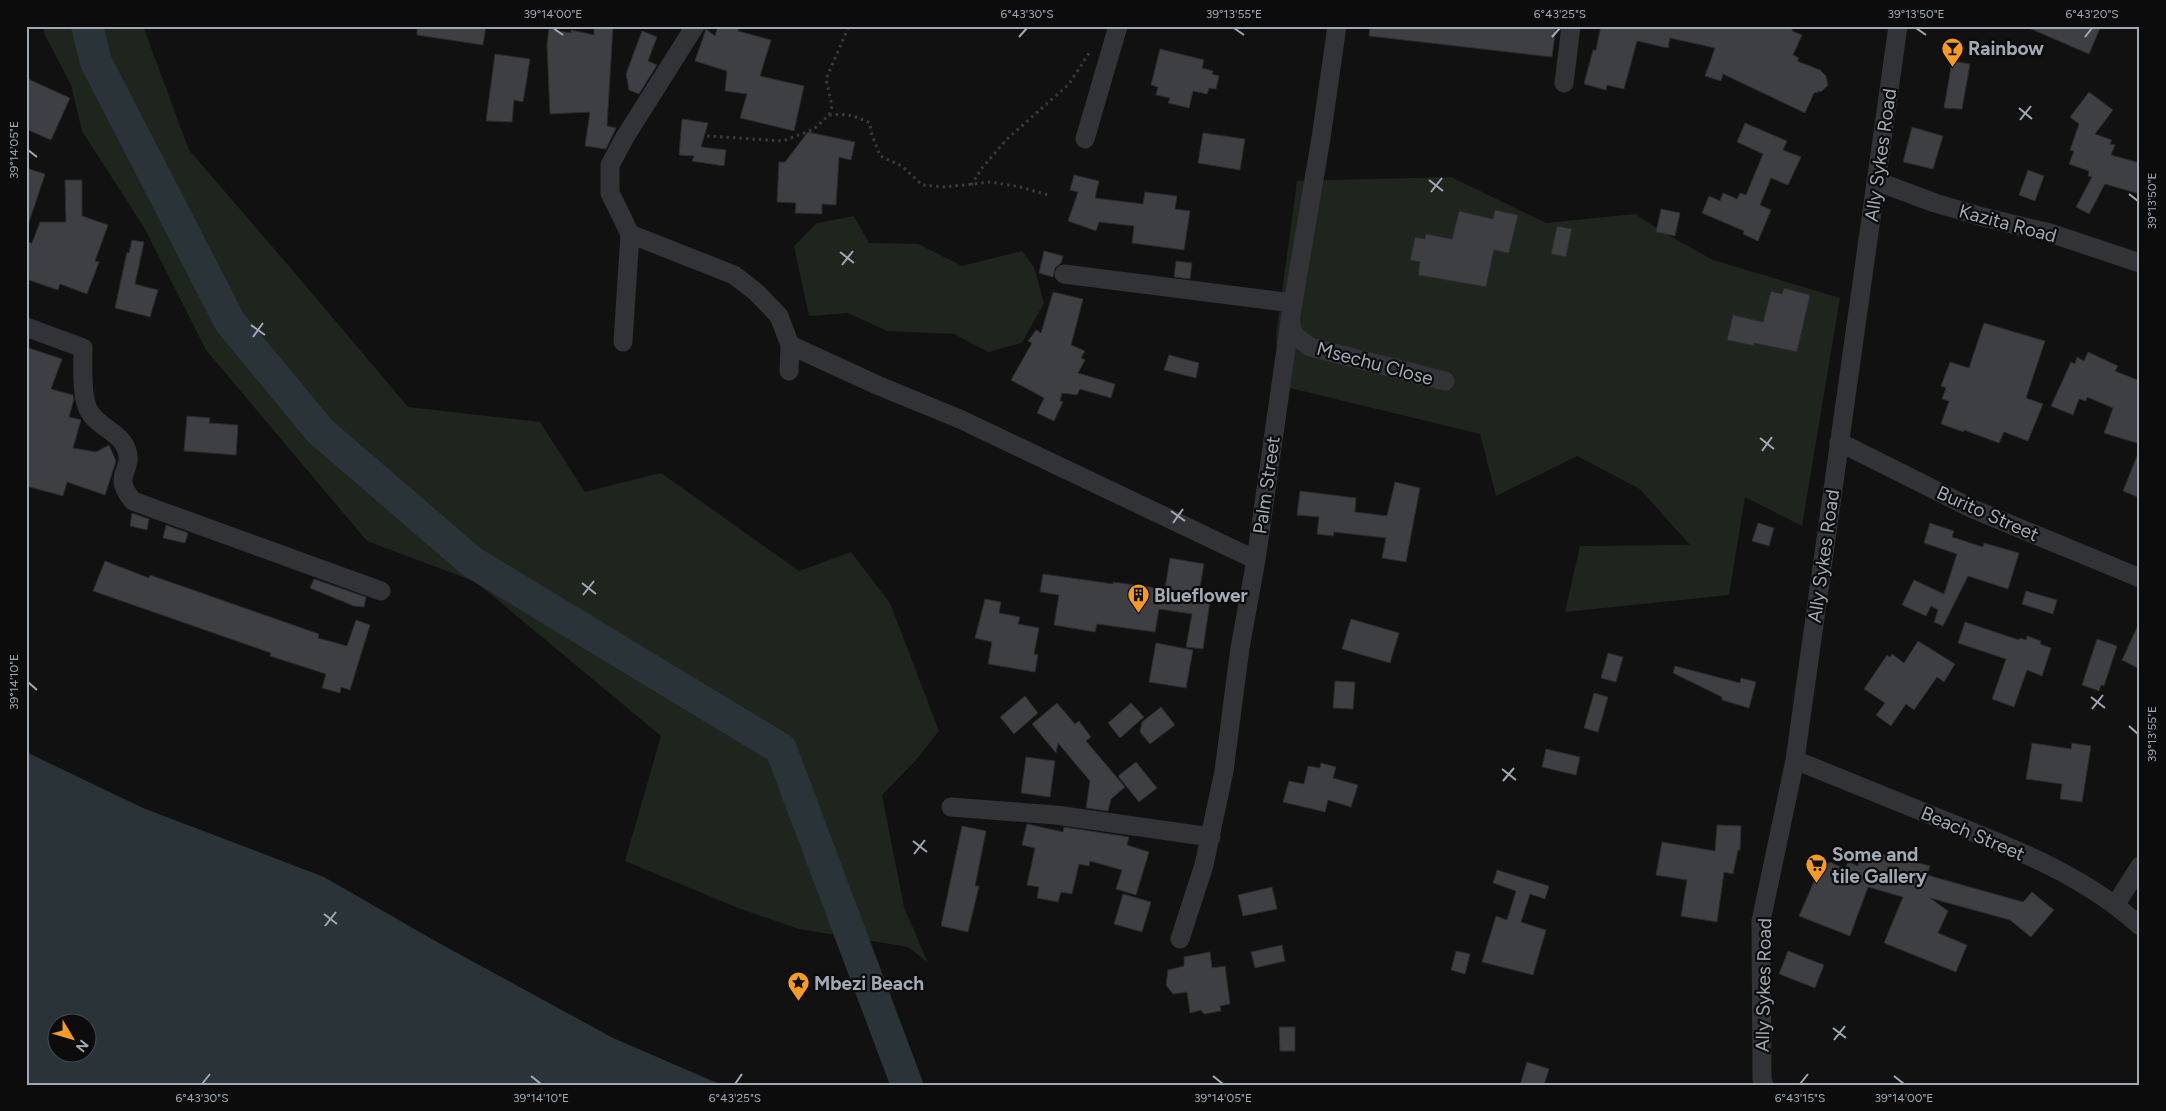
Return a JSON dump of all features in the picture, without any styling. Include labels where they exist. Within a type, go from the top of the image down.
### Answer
[{"type":"street","points":[[623,342],[630,234],[610,193],[610,165],[625,137],[695,26]]},
{"type":"street","points":[[1085,139],[1118,26]]},
{"type":"street","name":"Palm Street","points":[[1180,939],[1204,865],[1224,772],[1240,648],[1256,560],[1291,312],[1321,138],[1337,26]]},
{"type":"street","points":[[1564,83],[1571,26]]},
{"type":"street","name":"Ally Sykes Road","points":[[1764,1085],[1762,1079],[1761,921],[1795,760],[1898,26]]},
{"type":"street","name":"Kazita Road","points":[[1876,181],[1943,205],[2050,233],[2140,263]]},
{"type":"street","points":[[630,234],[734,275],[756,292],[779,316],[790,345],[789,371]]},
{"type":"street","points":[[1064,274],[1291,312]]},
{"type":"street","name":"Msechu Close","points":[[1291,312],[1294,335],[1310,347],[1445,382]]},
{"type":"street","points":[[26,327],[82,348],[88,409],[94,419],[120,439],[127,450],[128,461],[122,477],[125,492],[133,501],[382,591]]},
{"type":"street","points":[[790,345],[962,420],[1256,560]]},
{"type":"street","name":"Burito Street","points":[[1839,442],[1973,509],[2140,578]]},
{"type":"street","name":"Beach Street","points":[[1795,760],[1985,837],[2064,872],[2116,904],[2140,926]]},
{"type":"street","points":[[951,807],[1056,815],[1211,837]]},
{"type":"street","points":[[2116,904],[2140,866]]},
{"type":"path","points":[[707,136],[783,141],[814,129],[829,114],[832,106],[826,78],[849,26]]},
{"type":"path","points":[[971,185],[982,168],[1007,139],[1069,84],[1093,48]]},
{"type":"path","points":[[829,114],[839,113],[854,116],[870,123],[871,132],[880,156],[902,166],[922,185],[945,187],[991,182],[1020,187],[1048,195]]},
{"type":"shaded area","points":[[43,26],[143,26],[189,150],[408,407],[540,422],[585,492],[661,473],[799,571],[851,552],[890,603],[939,731],[916,760],[882,795],[904,907],[928,963],[908,947],[799,929],[738,908],[625,861],[661,736],[476,582],[367,541],[206,350],[145,229],[82,131],[71,85],[44,33]]},
{"type":"shaded area","points":[[1451,177],[1546,223],[1635,214],[1713,260],[1840,298],[1802,526],[1745,497],[1729,595],[1565,612],[1580,546],[1690,545],[1640,489],[1577,456],[1496,496],[1480,434],[1290,388],[1277,353],[1276,336],[1297,181]]},
{"type":"shaded area","points":[[854,216],[869,243],[918,244],[962,266],[1022,251],[1034,267],[1044,303],[1022,343],[988,352],[954,334],[887,331],[848,313],[809,316],[794,246],[817,223]]},
{"type":"shaded area","points":[[26,752],[143,808],[324,877],[437,942],[613,1038],[722,1085],[26,1085]]},
{"type":"building","points":[[417,26],[486,26],[483,45],[417,35]]},
{"type":"building","points":[[594,26],[613,26],[607,126],[616,128],[606,149],[585,146],[590,112],[550,114],[547,44],[549,29],[571,33],[571,30],[594,35]]},
{"type":"building","points":[[718,26],[739,26],[738,31],[771,40],[760,76],[804,86],[794,131],[740,118],[747,94],[725,91],[727,71],[695,61],[706,29],[715,36]]},
{"type":"building","points":[[1370,26],[1556,26],[1552,57],[1369,36]]},
{"type":"building","points":[[1601,26],[1793,26],[1792,31],[1802,35],[1793,55],[1799,58],[1797,61],[1820,70],[1826,76],[1828,85],[1822,91],[1814,93],[1805,113],[1723,74],[1721,81],[1705,76],[1715,48],[1670,38],[1668,48],[1637,41],[1624,89],[1607,85],[1606,90],[1584,84],[1593,50],[1596,50]]},
{"type":"building","points":[[2024,26],[2101,26],[2089,54]]},
{"type":"building","points":[[642,31],[657,37],[648,61],[657,65],[639,94],[629,90],[626,74]]},
{"type":"building","points":[[1160,49],[1204,60],[1202,68],[1213,71],[1212,74],[1219,76],[1216,89],[1209,88],[1207,94],[1193,91],[1189,108],[1168,103],[1170,98],[1156,95],[1158,87],[1151,85]]},
{"type":"building","points":[[495,54],[530,59],[523,102],[514,100],[512,122],[486,121]]},
{"type":"building","points":[[1952,61],[1970,64],[1962,109],[1944,108]]},
{"type":"building","points":[[26,78],[70,98],[51,140],[26,129]]},
{"type":"building","points":[[2089,92],[2113,110],[2095,134],[2112,140],[2110,144],[2115,145],[2111,155],[2140,163],[2140,194],[2105,184],[2089,214],[2076,207],[2092,177],[2088,176],[2089,171],[2069,164],[2074,151],[2070,150],[2079,124],[2070,117]]},
{"type":"building","points":[[682,119],[708,123],[701,147],[726,150],[724,166],[692,161],[694,156],[679,155]]},
{"type":"building","points":[[1745,123],[1787,141],[1783,150],[1801,157],[1788,185],[1771,178],[1760,205],[1771,210],[1758,241],[1743,234],[1744,231],[1702,213],[1709,196],[1720,201],[1723,193],[1737,199],[1740,193],[1746,195],[1763,154],[1737,142]]},
{"type":"building","points":[[1912,127],[1943,136],[1933,169],[1903,162]]},
{"type":"building","points":[[808,132],[855,142],[851,160],[839,157],[836,205],[822,204],[822,214],[795,213],[796,203],[777,202],[779,162],[785,162]]},
{"type":"building","points":[[1203,133],[1245,139],[1240,170],[1198,163]]},
{"type":"building","points":[[26,168],[45,174],[29,222],[26,222]]},
{"type":"building","points":[[2028,170],[2044,176],[2035,201],[2019,195]]},
{"type":"building","points":[[1074,175],[1099,181],[1095,198],[1143,204],[1145,192],[1177,196],[1175,209],[1190,211],[1184,250],[1132,243],[1134,226],[1099,222],[1096,231],[1068,221],[1078,192],[1070,190]]},
{"type":"building","points":[[65,180],[82,180],[82,216],[108,225],[95,261],[99,262],[87,294],[60,284],[58,290],[26,279],[26,242],[32,243],[40,222],[66,222]]},
{"type":"building","points":[[1661,209],[1680,213],[1675,236],[1656,232]]},
{"type":"building","points":[[1495,210],[1518,215],[1509,253],[1494,250],[1486,287],[1418,275],[1420,262],[1410,260],[1415,237],[1425,239],[1426,234],[1452,239],[1459,211],[1493,219]]},
{"type":"building","points":[[1557,226],[1572,229],[1566,257],[1551,254]]},
{"type":"building","points":[[132,240],[144,242],[135,284],[158,290],[150,317],[115,308],[127,252],[129,253]]},
{"type":"building","points":[[1044,251],[1063,256],[1061,263],[1055,268],[1053,277],[1039,273]]},
{"type":"building","points":[[1176,261],[1192,263],[1190,279],[1174,277]]},
{"type":"building","points":[[1784,288],[1810,295],[1797,352],[1754,343],[1754,346],[1727,340],[1733,315],[1763,322],[1771,291],[1782,294]]},
{"type":"building","points":[[1053,292],[1083,299],[1071,345],[1085,351],[1081,358],[1085,360],[1078,373],[1115,384],[1111,398],[1080,389],[1077,395],[1062,393],[1060,401],[1063,402],[1054,421],[1037,413],[1044,398],[1011,380],[1032,343],[1028,341],[1036,330],[1041,333]]},
{"type":"building","points":[[1984,323],[2045,341],[2026,398],[2043,404],[2028,441],[2004,432],[1999,443],[1941,424],[1949,401],[1942,399],[1946,388],[1941,386],[1950,362],[1969,368]]},
{"type":"building","points":[[29,348],[62,359],[51,389],[73,395],[74,399],[69,417],[81,420],[73,448],[96,452],[109,445],[116,461],[105,495],[67,482],[63,496],[26,486],[26,355]]},
{"type":"building","points":[[2088,352],[2118,366],[2115,371],[2140,381],[2140,444],[2104,433],[2113,408],[2087,397],[2086,401],[2079,399],[2073,415],[2051,406],[2071,362],[2075,364],[2077,357],[2084,361]]},
{"type":"building","points":[[1169,355],[1199,363],[1196,378],[1164,370]]},
{"type":"building","points":[[187,416],[210,418],[209,423],[238,425],[236,455],[184,451]]},
{"type":"building","points":[[2140,451],[2140,498],[2123,491]]},
{"type":"building","points":[[1395,482],[1420,488],[1406,562],[1382,558],[1386,538],[1334,532],[1333,536],[1317,534],[1319,517],[1297,515],[1300,491],[1356,498],[1355,512],[1387,516]]},
{"type":"building","points":[[132,513],[149,519],[147,530],[130,526]]},
{"type":"building","points":[[1758,523],[1774,528],[1769,546],[1752,541]]},
{"type":"building","points":[[1930,523],[1954,531],[1952,537],[1983,547],[1984,543],[2019,553],[2008,589],[1968,576],[1943,626],[1934,622],[1938,610],[1931,606],[1926,616],[1902,605],[1914,580],[1944,594],[1957,554],[1924,543]]},
{"type":"building","points":[[166,525],[188,533],[185,543],[163,538]]},
{"type":"building","points":[[1170,558],[1204,564],[1198,599],[1210,601],[1203,649],[1186,647],[1192,614],[1159,609],[1155,632],[1097,624],[1095,632],[1054,625],[1059,595],[1040,592],[1043,574],[1165,589]]},
{"type":"building","points":[[105,561],[149,578],[150,575],[319,634],[318,638],[347,646],[356,620],[370,625],[350,690],[341,687],[340,693],[322,688],[326,674],[270,656],[271,653],[93,591]]},
{"type":"building","points":[[314,579],[366,597],[364,607],[354,606],[310,588]]},
{"type":"building","points":[[2026,591],[2057,600],[2053,614],[2022,604]]},
{"type":"building","points":[[985,599],[1001,602],[999,613],[1020,617],[1018,624],[1039,628],[1034,654],[1038,655],[1035,672],[988,664],[992,642],[975,638]]},
{"type":"building","points":[[1351,619],[1399,633],[1390,663],[1342,649]]},
{"type":"building","points":[[2140,621],[2140,669],[2122,660]]},
{"type":"building","points":[[1965,622],[2019,640],[2020,638],[2026,640],[2027,636],[2041,641],[2040,644],[2051,648],[2042,676],[2027,670],[2014,707],[1992,699],[2006,659],[1958,643]]},
{"type":"building","points":[[2097,639],[2117,646],[2104,686],[2101,685],[2099,691],[2082,685]]},
{"type":"building","points":[[1918,641],[1955,664],[1944,682],[1937,677],[1914,710],[1906,704],[1891,726],[1876,715],[1885,703],[1864,689],[1887,655],[1890,657],[1892,654],[1904,663]]},
{"type":"building","points":[[1156,643],[1193,650],[1186,688],[1149,682]]},
{"type":"building","points":[[1608,653],[1623,657],[1616,682],[1601,678]]},
{"type":"building","points":[[1675,666],[1740,683],[1741,678],[1756,682],[1749,708],[1722,700],[1722,697],[1673,673]]},
{"type":"building","points":[[1335,681],[1355,682],[1353,709],[1333,708]]},
{"type":"building","points":[[1594,693],[1608,697],[1598,732],[1584,728]]},
{"type":"building","points":[[1025,696],[1038,713],[1014,734],[1000,717]]},
{"type":"building","points":[[1057,703],[1075,724],[1079,721],[1091,737],[1086,741],[1125,787],[1111,799],[1108,811],[1086,808],[1090,781],[1058,743],[1056,753],[1032,724]]},
{"type":"building","points":[[1131,703],[1144,717],[1120,738],[1108,723]]},
{"type":"building","points":[[1161,707],[1175,725],[1150,744],[1140,732],[1142,722]]},
{"type":"building","points":[[2032,743],[2071,749],[2072,743],[2091,746],[2082,802],[2060,799],[2062,784],[2026,779]]},
{"type":"building","points":[[1546,749],[1580,757],[1576,775],[1542,767]]},
{"type":"building","points":[[1026,757],[1055,761],[1050,797],[1021,793]]},
{"type":"building","points":[[1136,762],[1157,788],[1139,802],[1118,776]]},
{"type":"building","points":[[1321,763],[1336,767],[1333,778],[1358,785],[1351,807],[1328,800],[1325,812],[1283,802],[1289,781],[1304,784],[1308,766],[1320,768]]},
{"type":"building","points":[[1027,824],[1063,832],[1064,827],[1129,837],[1127,845],[1149,852],[1136,895],[1116,889],[1122,870],[1090,861],[1089,866],[1079,864],[1072,894],[1061,892],[1058,902],[1037,898],[1039,887],[1027,885],[1035,848],[1022,845]]},
{"type":"building","points":[[1717,825],[1741,826],[1740,850],[1738,850],[1733,874],[1724,872],[1717,922],[1681,916],[1687,880],[1656,875],[1662,842],[1715,851]]},
{"type":"building","points":[[962,826],[986,831],[975,886],[979,886],[968,932],[941,926]]},
{"type":"building","points":[[1862,849],[1930,866],[1927,875],[2023,902],[2032,892],[2054,910],[2031,937],[2010,920],[1930,898],[1948,911],[1938,933],[1967,945],[1956,972],[1884,943],[1903,897],[1868,887],[1850,936],[1799,916],[1822,863],[1827,865],[1830,862],[1845,869],[1848,862],[1858,866]]},
{"type":"building","points":[[1497,870],[1549,886],[1545,899],[1530,894],[1521,922],[1546,930],[1533,975],[1482,962],[1496,916],[1507,920],[1516,891],[1493,883]]},
{"type":"building","points":[[1272,887],[1277,909],[1243,916],[1238,895]]},
{"type":"building","points":[[1123,894],[1151,902],[1142,932],[1114,924]]},
{"type":"building","points":[[1282,945],[1285,961],[1255,968],[1251,952]]},
{"type":"building","points":[[1456,951],[1470,954],[1465,974],[1451,970]]},
{"type":"building","points":[[1788,951],[1824,965],[1815,988],[1779,974]]},
{"type":"building","points":[[1210,952],[1212,968],[1225,966],[1230,1004],[1220,1006],[1221,1011],[1204,1014],[1201,1010],[1190,1013],[1187,992],[1173,994],[1166,985],[1168,970],[1184,966],[1184,957]]},
{"type":"building","points":[[1279,1027],[1295,1027],[1295,1051],[1280,1051]]},
{"type":"building","points":[[1527,1062],[1549,1069],[1544,1085],[1520,1085]]},
{"type":"waterway","points":[[87,26],[96,62],[230,322],[320,431],[472,562],[781,749],[907,1085]]},
{"type":"place","name":"Rainbow","points":[[1952,67]]},
{"type":"place","name":"Blueflower","points":[[1138,614]]},
{"type":"place","name":"Some and tile Gallery","points":[[1816,884]]},
{"type":"place","name":"Mbezi Beach","points":[[798,1002]]}]
